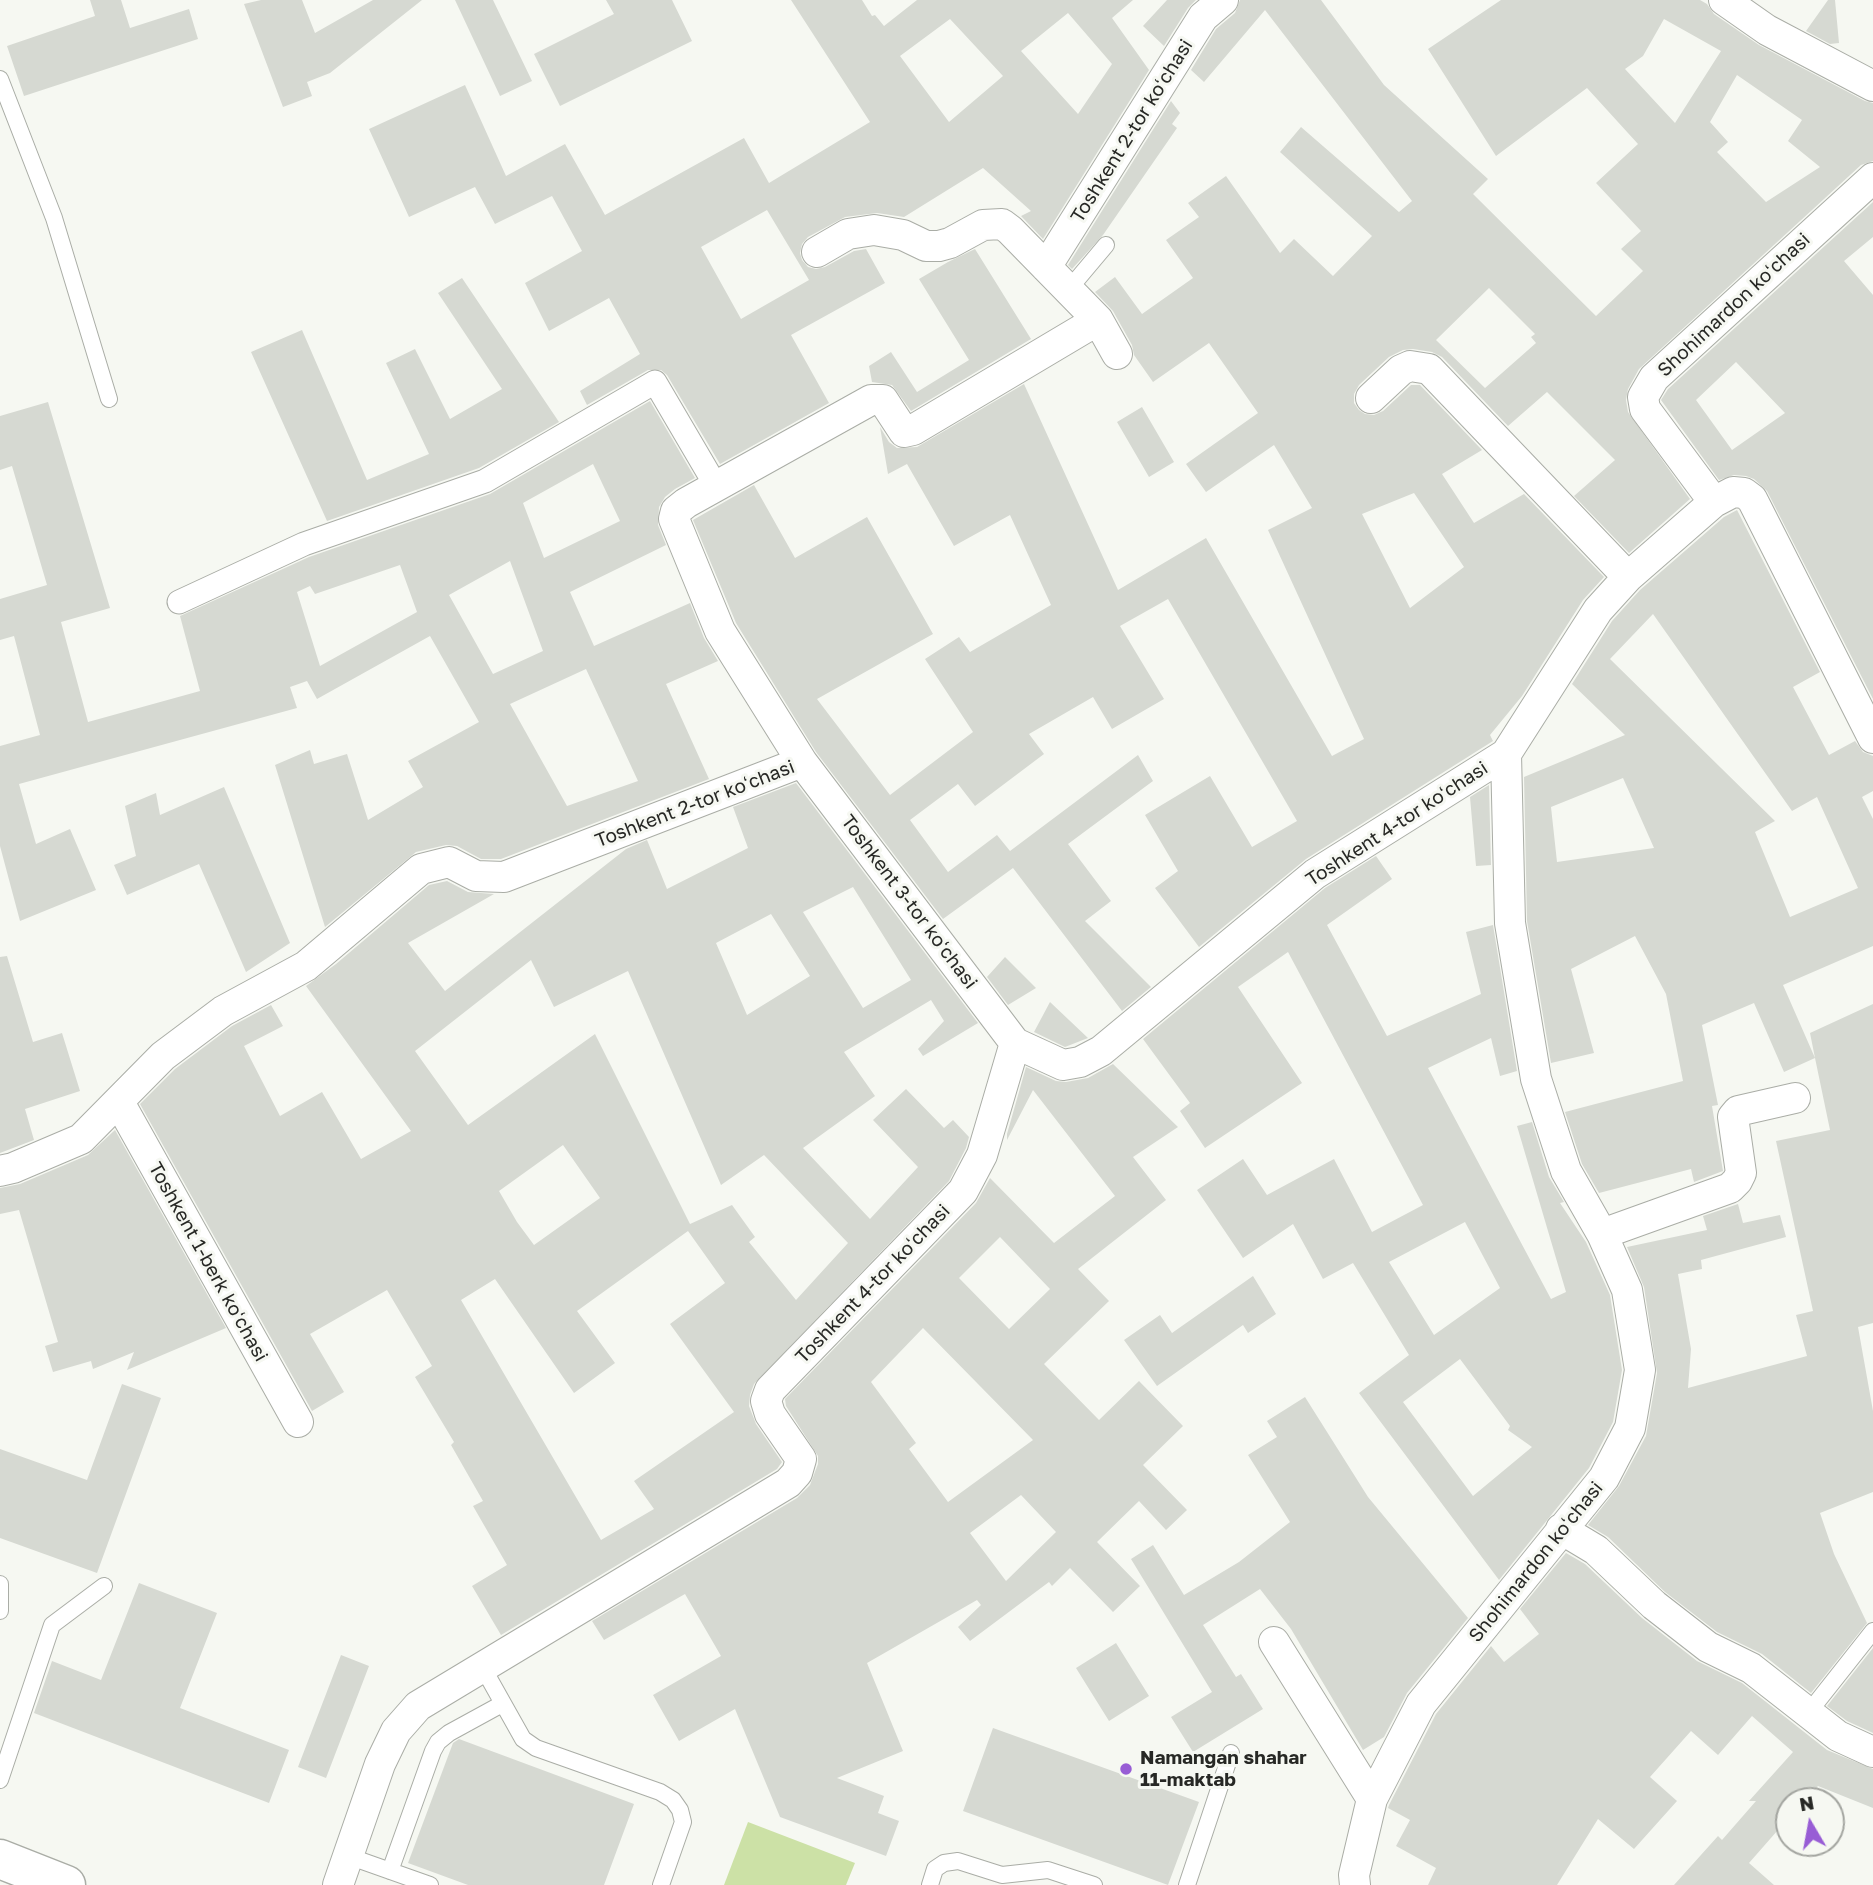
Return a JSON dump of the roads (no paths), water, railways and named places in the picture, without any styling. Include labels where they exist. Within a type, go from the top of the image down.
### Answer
[{"type":"main road","points":[[0,1859],[66,1885]]},
{"type":"street","name":"Toshkent 2-tor koʻchasi","points":[[1046,267],[1203,17],[1223,0]]},
{"type":"street","points":[[1724,0],[1767,30],[1873,86]]},
{"type":"street","name":"Shohimardon koʻchasi","points":[[1714,502],[1653,422],[1645,409],[1643,397],[1654,378],[1873,178]]},
{"type":"street","points":[[817,252],[848,234],[874,230],[903,234],[926,246],[939,246],[983,225],[994,223],[1010,230],[1069,289],[1098,320],[1117,354]]},
{"type":"street","name":"Toshkent 2-tor koʻchasi","points":[[0,1171],[81,1139],[163,1056],[223,1011],[306,966],[421,869],[449,862],[476,876],[504,877],[802,762],[720,631],[674,519],[676,511],[685,503],[871,400],[883,400],[904,432],[913,430],[1098,320]]},
{"type":"street","points":[[1371,398],[1401,370],[1410,366],[1429,369],[1628,577]]},
{"type":"street","points":[[179,603],[304,544],[485,481],[655,382],[716,486]]},
{"type":"street","points":[[1506,754],[1598,610],[1628,577],[1714,502],[1733,492],[1744,493],[1752,499],[1873,738]]},
{"type":"street","name":"Shohimardon koʻchasi","points":[[1355,1885],[1354,1875],[1372,1799],[1421,1704],[1604,1478],[1630,1428],[1640,1370],[1627,1290],[1602,1234],[1566,1171],[1536,1079],[1510,922],[1506,754]]},
{"type":"street","name":"Toshkent 4-tor koʻchasi","points":[[338,1885],[380,1764],[396,1731],[418,1706],[780,1488],[797,1472],[801,1459],[770,1414],[766,1401],[770,1390],[963,1191],[982,1155],[1015,1043],[1063,1065],[1080,1062],[1101,1051],[1315,874],[1506,754]]},
{"type":"street","name":"Toshkent 3-tor koʻchasi","points":[[802,762],[1015,1043]]},
{"type":"street","points":[[1602,1234],[1730,1188],[1741,1173],[1733,1117],[1738,1111],[1795,1098]]},
{"type":"street","name":"Toshkent 1-berk koʻchasi","points":[[119,1102],[298,1422]]},
{"type":"street","points":[[1561,1529],[1596,1550],[1654,1605],[1708,1647],[1751,1668],[1838,1736],[1873,1752]]},
{"type":"street","points":[[1274,1642],[1372,1799]]},
{"type":"lane","points":[[0,79],[54,218],[109,399]]},
{"type":"lane","points":[[1069,289],[1106,245]]},
{"type":"lane","points":[[0,1584],[0,1611]]},
{"type":"lane","points":[[0,1780],[52,1625],[104,1586]]},
{"type":"lane","points":[[1809,1712],[1873,1631]]},
{"type":"lane","points":[[482,1667],[523,1739],[536,1748],[660,1792],[673,1800],[680,1810],[683,1822],[661,1885]]},
{"type":"lane","points":[[390,1871],[438,1742],[449,1733],[502,1704]]},
{"type":"lane","points":[[1187,1885],[1231,1753]]},
{"type":"lane","points":[[348,1856],[430,1885]]},
{"type":"lane","points":[[930,1885],[935,1870],[944,1863],[958,1861],[1002,1875],[1048,1870],[1094,1885]]},
{"type":"place","name":"Namangan shahar 11-maktab","points":[[1126,1769]]}]
